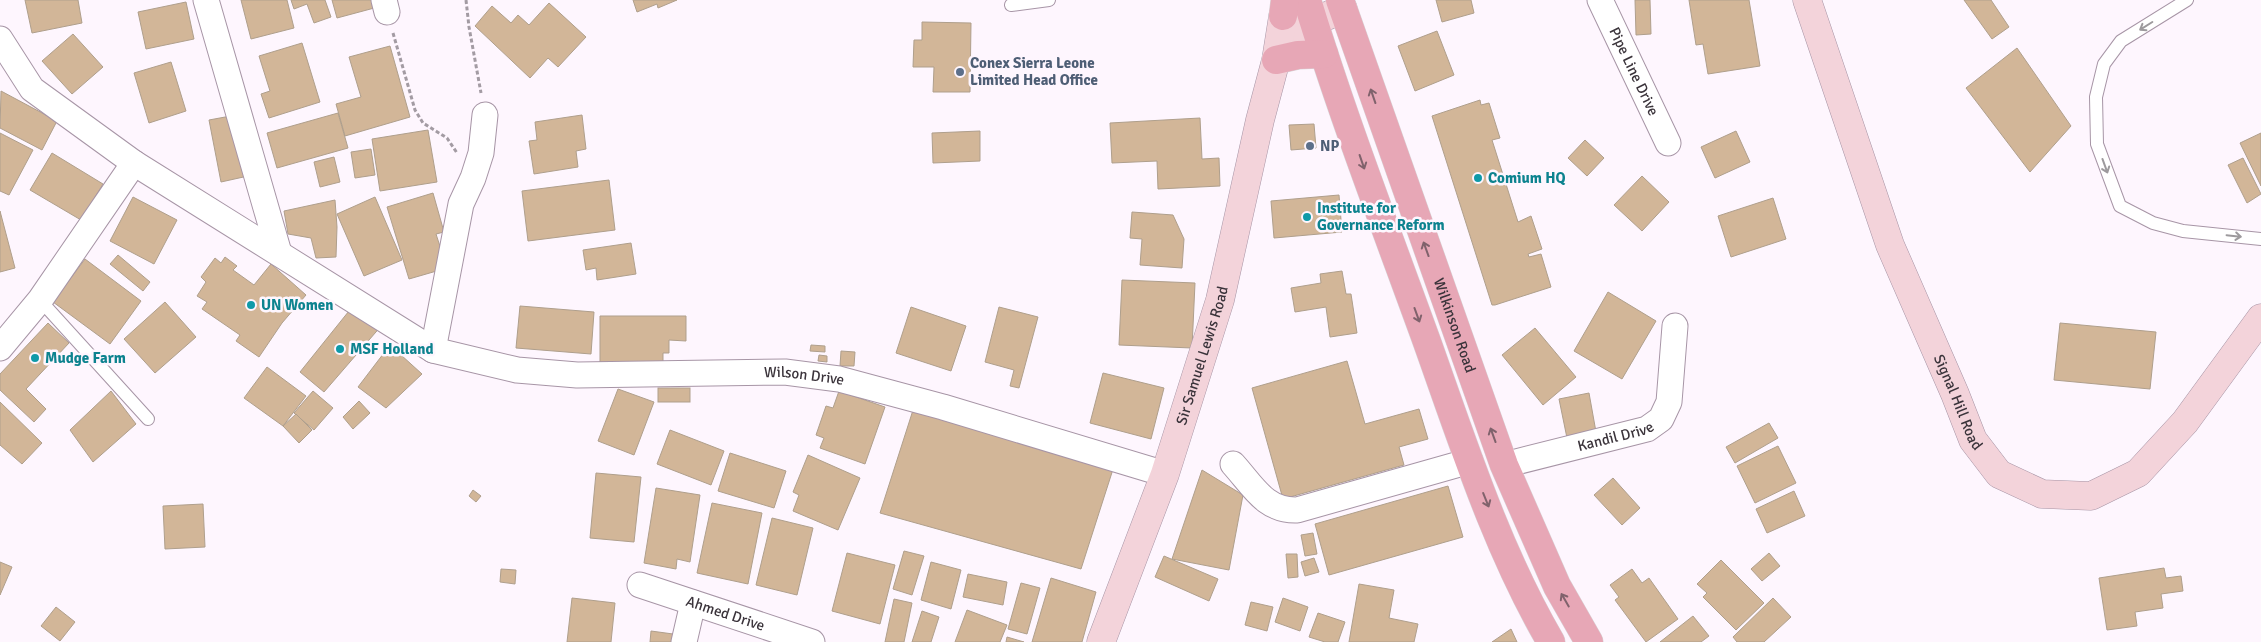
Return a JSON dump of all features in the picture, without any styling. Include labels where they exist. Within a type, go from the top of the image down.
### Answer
[{"type":"main road","name":"Signal Hill Road","points":[[1808,0],[1890,244],[1973,440],[1999,474],[2042,494],[2091,496],[2138,473],[2185,422],[2261,318]]},
{"type":"main road","name":"Sir Samuel Lewis Road","points":[[1102,642],[1165,474],[1220,300],[1260,120],[1276,60],[1284,8],[1341,5]]},
{"type":"main road","name":"Wilkinson Road","points":[[1341,5],[1504,465],[1557,586],[1589,642]]},
{"type":"main road","name":"Sir Samuel Lewis Road","points":[[1276,60],[1298,31],[1308,7]]},
{"type":"main road","name":"Wilkinson Road","points":[[1308,7],[1470,461],[1527,600],[1551,642]]},
{"type":"main road","points":[[1276,60],[1298,55],[1324,54]]},
{"type":"street","points":[[206,0],[279,253]]},
{"type":"street","name":"Pipe Line Drive","points":[[1600,0],[1668,143]]},
{"type":"street","points":[[0,39],[32,89],[134,163],[433,350],[461,204],[474,178],[481,153],[485,115]]},
{"type":"street","points":[[0,348],[40,300],[134,163]]},
{"type":"street","name":"Kandil Drive","points":[[1504,465],[1647,429],[1662,420],[1668,402],[1675,326]]},
{"type":"street","name":"Wilson Drive","points":[[433,350],[517,370],[577,375],[785,372],[839,379],[943,407],[1165,474]]},
{"type":"street","points":[[1233,464],[1269,505],[1283,510],[1297,510],[1470,461]]},
{"type":"street","name":"Ahmed Drive","points":[[640,585],[812,642]]},
{"type":"street","points":[[684,642],[693,603]]},
{"type":"lane","points":[[1011,5],[1049,0]]},
{"type":"lane","points":[[2188,0],[2121,41],[2104,64],[2096,97],[2097,144],[2120,206],[2153,223],[2183,231],[2261,239]]},
{"type":"lane","points":[[40,300],[148,419]]},
{"type":"path","points":[[466,0],[485,115]]},
{"type":"path","points":[[385,6],[415,110],[423,123],[446,138],[457,153],[458,162]]},
{"type":"building","points":[[25,0],[78,0],[82,23],[32,33]]},
{"type":"building","points":[[241,0],[287,0],[294,28],[251,39]]},
{"type":"building","points":[[291,0],[325,0],[331,17],[314,23],[307,4],[294,9]]},
{"type":"building","points":[[332,0],[376,0],[378,7],[337,18]]},
{"type":"building","points":[[633,0],[677,0],[658,8],[657,4],[637,12]]},
{"type":"building","points":[[1436,0],[1471,0],[1474,13],[1442,22]]},
{"type":"building","points":[[1635,0],[1650,0],[1651,34],[1636,35]]},
{"type":"building","points":[[1689,0],[1749,0],[1760,66],[1708,74],[1703,44],[1696,45]]},
{"type":"building","points":[[1964,0],[1991,0],[2009,27],[1992,39]]},
{"type":"building","points":[[186,2],[194,39],[146,49],[138,12]]},
{"type":"building","points":[[549,3],[586,37],[558,67],[548,58],[530,78],[475,26],[492,6],[511,23],[518,15],[529,25]]},
{"type":"building","points":[[922,22],[971,23],[970,92],[933,92],[934,67],[913,67],[914,40],[922,40]]},
{"type":"building","points":[[1437,31],[1454,75],[1415,91],[1398,46]]},
{"type":"building","points":[[73,34],[103,67],[72,94],[42,61]]},
{"type":"building","points":[[302,43],[320,102],[269,118],[261,94],[270,91],[259,56]]},
{"type":"building","points":[[390,46],[410,117],[345,136],[336,104],[361,97],[349,57]]},
{"type":"building","points":[[2017,48],[2071,126],[2030,172],[1966,88]]},
{"type":"building","points":[[171,62],[186,111],[149,123],[134,73]]},
{"type":"building","points":[[1,91],[57,121],[42,150],[0,128]]},
{"type":"building","name":"Comium HQ","points":[[1480,100],[1481,105],[1489,103],[1500,138],[1492,140],[1518,222],[1531,216],[1542,249],[1528,254],[1529,257],[1541,254],[1551,287],[1495,305],[1492,305],[1432,116]]},
{"type":"building","points":[[338,113],[348,148],[277,168],[267,133]]},
{"type":"building","points":[[236,115],[248,176],[221,182],[209,120]]},
{"type":"building","points":[[582,115],[586,149],[576,151],[578,167],[534,174],[529,141],[537,140],[535,122]]},
{"type":"building","points":[[1200,118],[1202,159],[1219,158],[1220,186],[1158,189],[1157,161],[1112,163],[1110,123]]},
{"type":"building","points":[[1314,124],[1316,148],[1291,150],[1289,125]]},
{"type":"building","points":[[428,130],[437,182],[380,191],[372,139]]},
{"type":"building","points":[[980,131],[980,161],[933,163],[932,133]]},
{"type":"building","points":[[1736,131],[1750,162],[1715,178],[1701,147]]},
{"type":"building","points":[[0,133],[33,150],[9,195],[0,191]]},
{"type":"building","points":[[2261,133],[2261,186],[2240,143]]},
{"type":"building","points":[[1585,140],[1604,158],[1587,176],[1568,158]]},
{"type":"building","points":[[371,149],[375,175],[355,178],[351,152]]},
{"type":"building","points":[[52,153],[103,184],[81,220],[30,190]]},
{"type":"building","points":[[334,157],[340,182],[320,187],[314,162]]},
{"type":"building","points":[[2243,158],[2261,194],[2247,203],[2228,165]]},
{"type":"building","points":[[1642,176],[1669,202],[1642,231],[1614,205]]},
{"type":"building","points":[[609,180],[615,230],[528,241],[522,191]]},
{"type":"building","points":[[433,193],[444,232],[436,234],[447,268],[409,279],[387,207]]},
{"type":"building","name":"Institute for Governance Reform","points":[[1339,195],[1342,232],[1274,238],[1271,201]]},
{"type":"building","points":[[133,197],[177,220],[154,264],[110,241]]},
{"type":"building","points":[[375,197],[402,260],[364,276],[337,214]]},
{"type":"building","points":[[1773,198],[1786,239],[1731,257],[1718,216]]},
{"type":"building","points":[[335,200],[337,227],[336,257],[316,258],[311,238],[288,234],[284,211]]},
{"type":"building","points":[[0,211],[15,268],[0,272]]},
{"type":"building","points":[[1132,212],[1173,215],[1184,239],[1182,268],[1140,265],[1142,239],[1130,238]]},
{"type":"building","points":[[631,243],[636,274],[597,280],[596,268],[586,270],[583,250]]},
{"type":"building","points":[[118,255],[150,282],[143,291],[110,264]]},
{"type":"building","name":"UN Women","points":[[225,257],[237,266],[233,270],[254,285],[271,264],[306,295],[282,323],[259,357],[236,341],[240,335],[202,309],[207,302],[197,296],[206,282],[201,277],[215,258],[221,263]]},
{"type":"building","points":[[85,259],[141,301],[110,344],[53,302]]},
{"type":"building","points":[[1342,271],[1346,294],[1351,294],[1357,333],[1330,337],[1326,307],[1295,312],[1291,288],[1321,283],[1320,274]]},
{"type":"building","points":[[1122,280],[1195,283],[1192,348],[1119,345]]},
{"type":"building","points":[[1608,292],[1656,321],[1622,379],[1574,351]]},
{"type":"building","points":[[165,302],[196,337],[155,373],[124,339]]},
{"type":"building","name":"MSF Holland","points":[[353,306],[382,325],[324,392],[300,372]]},
{"type":"building","points":[[520,306],[594,312],[591,354],[516,348]]},
{"type":"building","points":[[911,307],[966,326],[951,371],[896,353]]},
{"type":"building","points":[[999,307],[1038,317],[1019,388],[1010,386],[1014,370],[985,362]]},
{"type":"building","points":[[600,316],[686,316],[686,341],[669,340],[669,353],[663,353],[663,362],[600,366]]},
{"type":"building","name":"Mudge Farm","points":[[48,323],[69,343],[26,389],[46,409],[34,422],[0,390],[0,374]]},
{"type":"building","points":[[2060,323],[2156,332],[2150,389],[2054,380]]},
{"type":"building","points":[[1535,328],[1576,377],[1543,405],[1502,355]]},
{"type":"building","points":[[390,345],[422,374],[386,408],[358,387]]},
{"type":"building","points":[[811,345],[825,346],[825,352],[810,351]]},
{"type":"building","points":[[841,351],[855,352],[854,366],[840,366]]},
{"type":"building","points":[[819,355],[827,356],[827,362],[818,361]]},
{"type":"building","points":[[1347,361],[1365,424],[1419,409],[1428,439],[1399,447],[1404,465],[1283,499],[1252,388]]},
{"type":"building","points":[[267,367],[306,396],[283,426],[244,398]]},
{"type":"building","points":[[1103,373],[1164,388],[1151,439],[1090,423]]},
{"type":"building","points":[[658,388],[690,388],[690,402],[658,402]]},
{"type":"building","points":[[618,389],[654,402],[634,455],[598,441]]},
{"type":"building","points":[[111,391],[136,424],[93,462],[70,430]]},
{"type":"building","points":[[313,391],[333,408],[314,430],[294,413]]},
{"type":"building","points":[[839,391],[885,407],[865,464],[820,448],[824,438],[816,435],[826,406],[833,408]]},
{"type":"building","points":[[1589,393],[1596,432],[1567,438],[1559,399]]},
{"type":"building","points":[[359,401],[370,413],[353,429],[343,417]]},
{"type":"building","points":[[0,402],[42,443],[22,464],[0,445]]},
{"type":"building","points":[[914,407],[1115,463],[1081,569],[880,513]]},
{"type":"building","points":[[296,414],[312,430],[299,443],[283,426]]},
{"type":"building","points":[[1769,423],[1778,438],[1735,463],[1726,447]]},
{"type":"building","points":[[670,430],[724,451],[711,485],[657,464]]},
{"type":"building","points":[[1778,446],[1796,483],[1755,503],[1737,466]]},
{"type":"building","points":[[730,453],[786,471],[774,508],[718,491]]},
{"type":"building","points":[[808,455],[860,478],[838,530],[793,511],[799,495],[793,492]]},
{"type":"building","points":[[1202,470],[1243,495],[1229,570],[1172,559]]},
{"type":"building","points":[[596,473],[641,477],[634,542],[590,538]]},
{"type":"building","points":[[1613,478],[1640,508],[1622,525],[1594,495]]},
{"type":"building","points":[[1448,486],[1463,537],[1329,575],[1315,524]]},
{"type":"building","points":[[656,488],[700,495],[690,562],[677,559],[676,569],[644,563]]},
{"type":"building","points":[[473,490],[481,496],[476,502],[469,496]]},
{"type":"building","points":[[1794,491],[1805,516],[1767,533],[1756,509]]},
{"type":"building","points":[[712,503],[762,513],[748,584],[697,573]]},
{"type":"building","points":[[203,504],[205,547],[165,549],[163,506]]},
{"type":"building","points":[[772,518],[813,528],[797,595],[756,585]]},
{"type":"building","points":[[1313,533],[1317,554],[1305,556],[1301,535]]},
{"type":"building","points":[[904,551],[924,556],[912,595],[893,589]]},
{"type":"building","points":[[847,553],[895,565],[880,624],[832,611]]},
{"type":"building","points":[[1769,553],[1780,566],[1762,581],[1751,569]]},
{"type":"building","points":[[1286,554],[1297,554],[1298,577],[1288,578]]},
{"type":"building","points":[[1164,556],[1218,579],[1209,601],[1155,577]]},
{"type":"building","points":[[1314,558],[1319,572],[1305,576],[1301,562]]},
{"type":"building","points":[[1721,560],[1764,603],[1736,630],[1703,597],[1707,593],[1697,584]]},
{"type":"building","points":[[0,562],[12,567],[0,595]]},
{"type":"building","points":[[931,562],[961,570],[951,609],[921,600]]},
{"type":"building","points":[[2164,568],[2166,578],[2181,576],[2183,591],[2161,594],[2163,608],[2135,612],[2137,626],[2107,630],[2099,578]]},
{"type":"building","points":[[501,569],[516,570],[515,584],[500,582]]},
{"type":"building","points":[[1632,569],[1642,583],[1649,578],[1678,619],[1646,642],[1615,600],[1619,597],[1610,585]]},
{"type":"building","points":[[968,574],[1007,582],[1003,605],[963,597]]},
{"type":"building","points":[[1051,578],[1096,592],[1082,642],[1032,642]]},
{"type":"building","points":[[1021,583],[1040,588],[1027,634],[1008,629]]},
{"type":"building","points":[[1359,584],[1394,590],[1389,618],[1418,624],[1414,642],[1349,642]]},
{"type":"building","points":[[572,598],[615,603],[611,642],[567,642]]},
{"type":"building","points":[[1283,598],[1308,607],[1300,631],[1275,622]]},
{"type":"building","points":[[1773,598],[1791,617],[1764,642],[1737,642],[1733,637]]},
{"type":"building","points":[[894,599],[912,603],[904,642],[885,642]]},
{"type":"building","points":[[1251,602],[1273,607],[1267,631],[1245,625]]},
{"type":"building","points":[[56,607],[75,622],[60,641],[41,626]]},
{"type":"building","points":[[967,610],[1007,625],[1000,642],[955,642]]},
{"type":"building","points":[[922,611],[939,617],[931,642],[912,642]]},
{"type":"building","points":[[1318,613],[1345,622],[1338,642],[1325,642],[1309,637]]},
{"type":"building","points":[[1693,616],[1709,636],[1701,642],[1660,642]]},
{"type":"building","points":[[1511,629],[1517,642],[1492,642]]},
{"type":"building","points":[[651,631],[673,634],[672,642],[650,642]]},
{"type":"building","points":[[1007,637],[1024,642],[1006,642]]},
{"type":"place","name":"Conex Sierra Leone Limited Head Office","points":[[960,72]]},
{"type":"place","name":"NP","points":[[1310,146]]},
{"type":"place","name":"Comium HQ","points":[[1478,178]]},
{"type":"place","name":"Institute for Governance Reform","points":[[1307,217]]},
{"type":"place","name":"UN Women","points":[[251,305]]},
{"type":"place","name":"MSF Holland","points":[[340,349]]},
{"type":"place","name":"Mudge Farm","points":[[35,358]]}]
